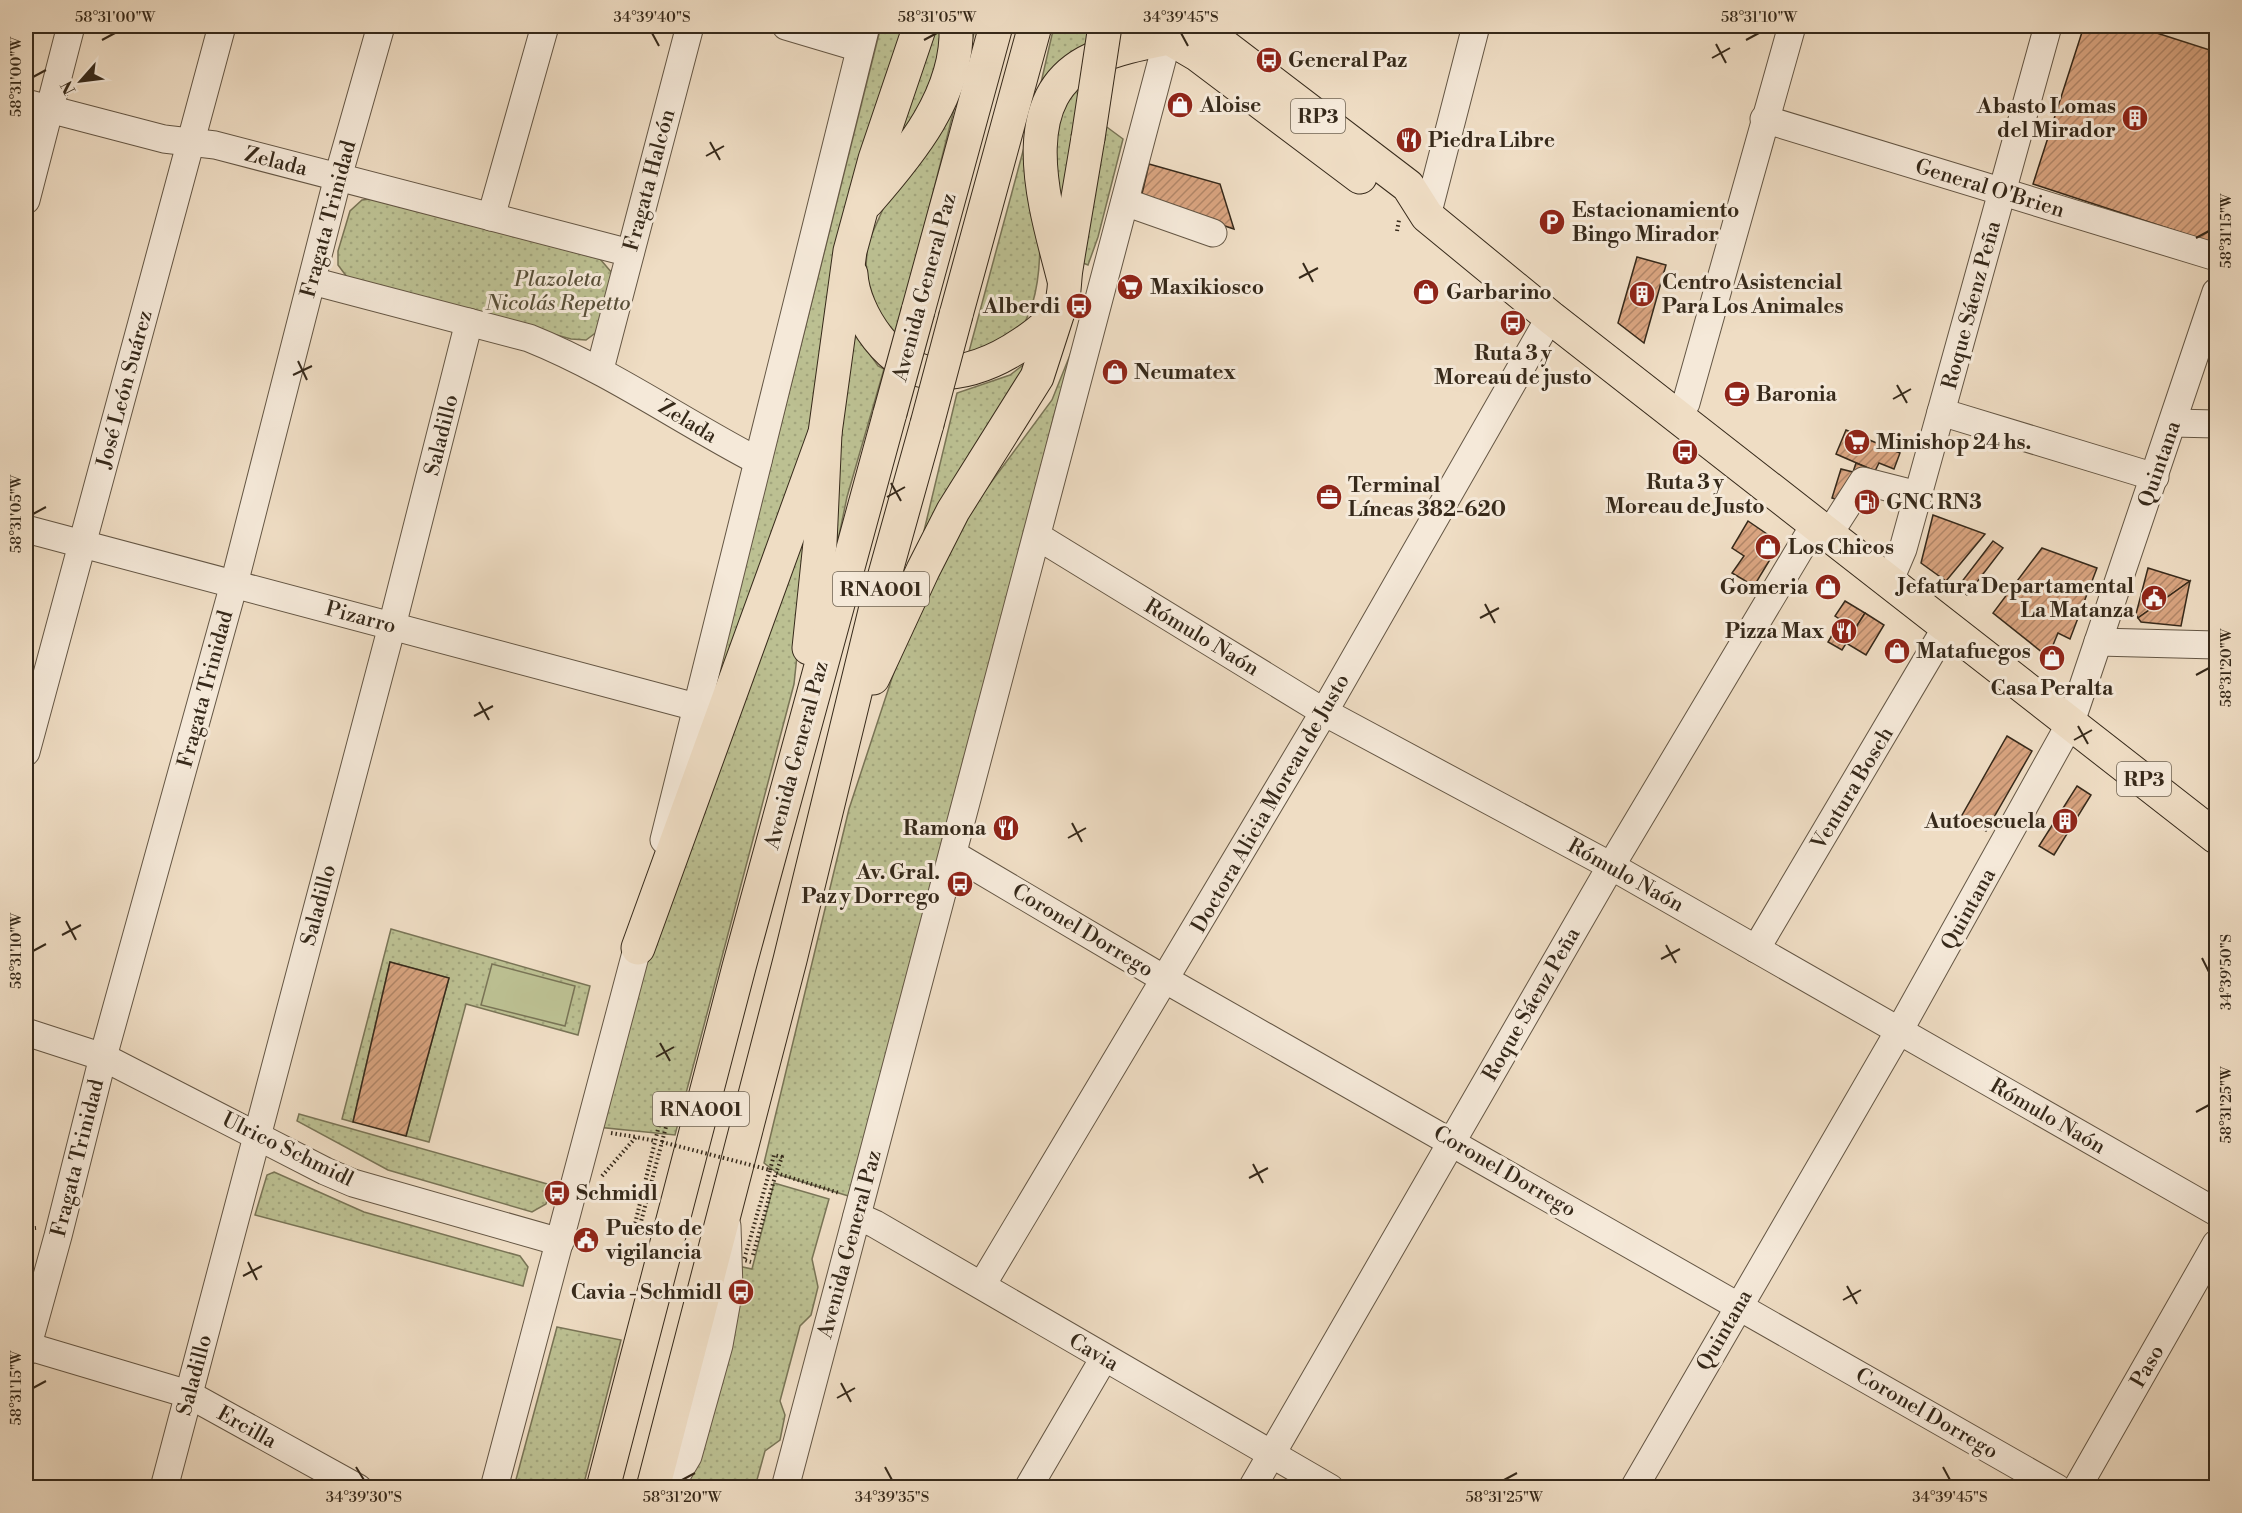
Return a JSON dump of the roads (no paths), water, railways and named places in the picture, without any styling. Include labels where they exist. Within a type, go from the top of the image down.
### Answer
[{"type":"main road","points":[[859,211],[900,165],[937,104],[946,86],[955,56],[956,26]]},
{"type":"main road","name":"Avenida General Paz","points":[[603,1488],[802,731],[996,26]]},
{"type":"main road","points":[[838,756],[923,570],[948,521],[1037,377],[1062,295],[1105,26]]},
{"type":"main road","name":"Avenida General Paz","points":[[653,1488],[790,960],[838,756],[1034,28]]},
{"type":"main road","points":[[850,251],[852,292],[866,322],[892,353],[926,371],[935,374],[954,372],[992,362],[1031,338],[1062,295],[1042,186],[1040,152],[1042,125],[1049,104],[1066,79],[1093,59],[1172,29]]},
{"type":"main road","name":"RP3","points":[[1172,29],[1207,62],[1402,209],[1427,216],[1551,318],[2217,837]]},
{"type":"main road","points":[[802,731],[820,543],[825,433],[850,251],[859,211],[917,35]]},
{"type":"main road","points":[[638,948],[825,433]]},
{"type":"street","points":[[26,200],[38,106],[71,26]]},
{"type":"street","name":"José León Suárez","points":[[26,752],[222,26]]},
{"type":"street","name":"Fragata Trinidad","points":[[26,1349],[58,1236],[103,1057],[234,584],[338,177],[381,26]]},
{"type":"street","points":[[491,217],[545,26]]},
{"type":"street","name":"Fragata Halcón","points":[[600,369],[690,26]]},
{"type":"street","points":[[494,1488],[638,948],[863,37],[786,26]]},
{"type":"street","points":[[1427,216],[1476,26]]},
{"type":"street","points":[[1679,416],[1689,392],[1792,26]]},
{"type":"street","name":"Roque Sáenz Peña","points":[[1889,582],[1903,549],[2048,26]]},
{"type":"street","name":"Avenida General Paz","points":[[785,1488],[1172,29]]},
{"type":"street","name":"Zelada","points":[[38,106],[164,139],[215,145],[630,253]]},
{"type":"street","name":"General O'Brien","points":[[1764,119],[2217,257]]},
{"type":"street","points":[[1125,202],[1213,233]]},
{"type":"street","name":"Zelada","points":[[312,281],[530,338],[600,369],[758,461]]},
{"type":"street","name":"Quintana","points":[[1634,1488],[1738,1304],[1899,1031],[2071,722],[2217,292]]},
{"type":"street","name":"Doctora Alicia Moreau de Justo","points":[[982,1285],[1324,712],[1551,318]]},
{"type":"street","name":"Saladillo","points":[[164,1488],[392,626],[469,322]]},
{"type":"street","points":[[1941,412],[2155,477]]},
{"type":"street","points":[[2173,423],[2217,424]]},
{"type":"street","name":"Roque Sáenz Peña","points":[[1252,1488],[1611,866],[1822,529],[1863,481],[1918,495]]},
{"type":"street","name":"Pizarro","points":[[26,529],[696,707]]},
{"type":"street","name":"Rómulo Naón","points":[[1037,536],[1324,712],[1611,866],[2217,1212]]},
{"type":"street","name":"Ventura Bosch","points":[[1756,949],[1947,626]]},
{"type":"street","points":[[2098,642],[2217,645]]},
{"type":"street","name":"Coronel Dorrego","points":[[953,854],[1166,980],[1738,1304],[2057,1488]]},
{"type":"street","name":"Ulrico Schmidl","points":[[26,1032],[103,1057],[258,1134],[325,1171],[353,1183],[560,1242]]},
{"type":"street","name":"Cavia","points":[[859,1208],[875,1224],[1330,1488]]},
{"type":"street","points":[[669,1488],[688,1456],[719,1345],[729,1289],[726,1209]]},
{"type":"street","name":"Paso","points":[[2077,1488],[2217,1244]]},
{"type":"street","name":"Ercilla","points":[[26,1349],[188,1395],[358,1488]]},
{"type":"street","points":[[1028,1488],[1104,1358]]},
{"type":"place","name":"General Paz","points":[[1269,60]]},
{"type":"place","name":"Aloise","points":[[1180,105]]},
{"type":"place","name":"Abasto Lomas del Mirador","points":[[2135,118]]},
{"type":"place","name":"Piedra Libre","points":[[1409,140]]},
{"type":"place","name":"Estacionamiento Bingo Mirador","points":[[1552,222]]},
{"type":"place","name":"Maxikiosco","points":[[1130,287]]},
{"type":"place","name":"Garbarino","points":[[1426,292]]},
{"type":"place","name":"Centro Asistencial Para Los Animales","points":[[1642,294]]},
{"type":"place","name":"Alberdi","points":[[1079,306]]},
{"type":"place","name":"Ruta 3 y Moreau de justo","points":[[1513,323]]},
{"type":"place","name":"Neumatex","points":[[1115,372]]},
{"type":"place","name":"Baronia","points":[[1737,394]]},
{"type":"place","name":"Minishop 24 hs.","points":[[1857,442]]},
{"type":"place","name":"Ruta 3 y Moreau de Justo","points":[[1685,452]]},
{"type":"place","name":"Terminal Líneas 382-620","points":[[1329,497]]},
{"type":"place","name":"GNC RN3","points":[[1867,502]]},
{"type":"place","name":"Los Chicos","points":[[1768,547]]},
{"type":"place","name":"Gomeria","points":[[1828,587]]},
{"type":"place","name":"Jefatura Departamental La Matanza","points":[[2154,598]]},
{"type":"place","name":"Pizza Max","points":[[1844,631]]},
{"type":"place","name":"Matafuegos","points":[[1897,651]]},
{"type":"place","name":"Casa Peralta","points":[[2052,658]]},
{"type":"place","name":"Autoescuela","points":[[2065,821]]},
{"type":"place","name":"Ramona","points":[[1006,828]]},
{"type":"place","name":"Av. Gral. Paz y Dorrego","points":[[960,884]]},
{"type":"place","name":"Schmidl","points":[[557,1193]]},
{"type":"place","name":"Puesto de vigilancia","points":[[586,1240]]},
{"type":"place","name":"Cavia - Schmidl","points":[[741,1292]]},
{"type":"park label","name":"Plazoleta Nicolás Repetto","points":[[558,291]]}]
